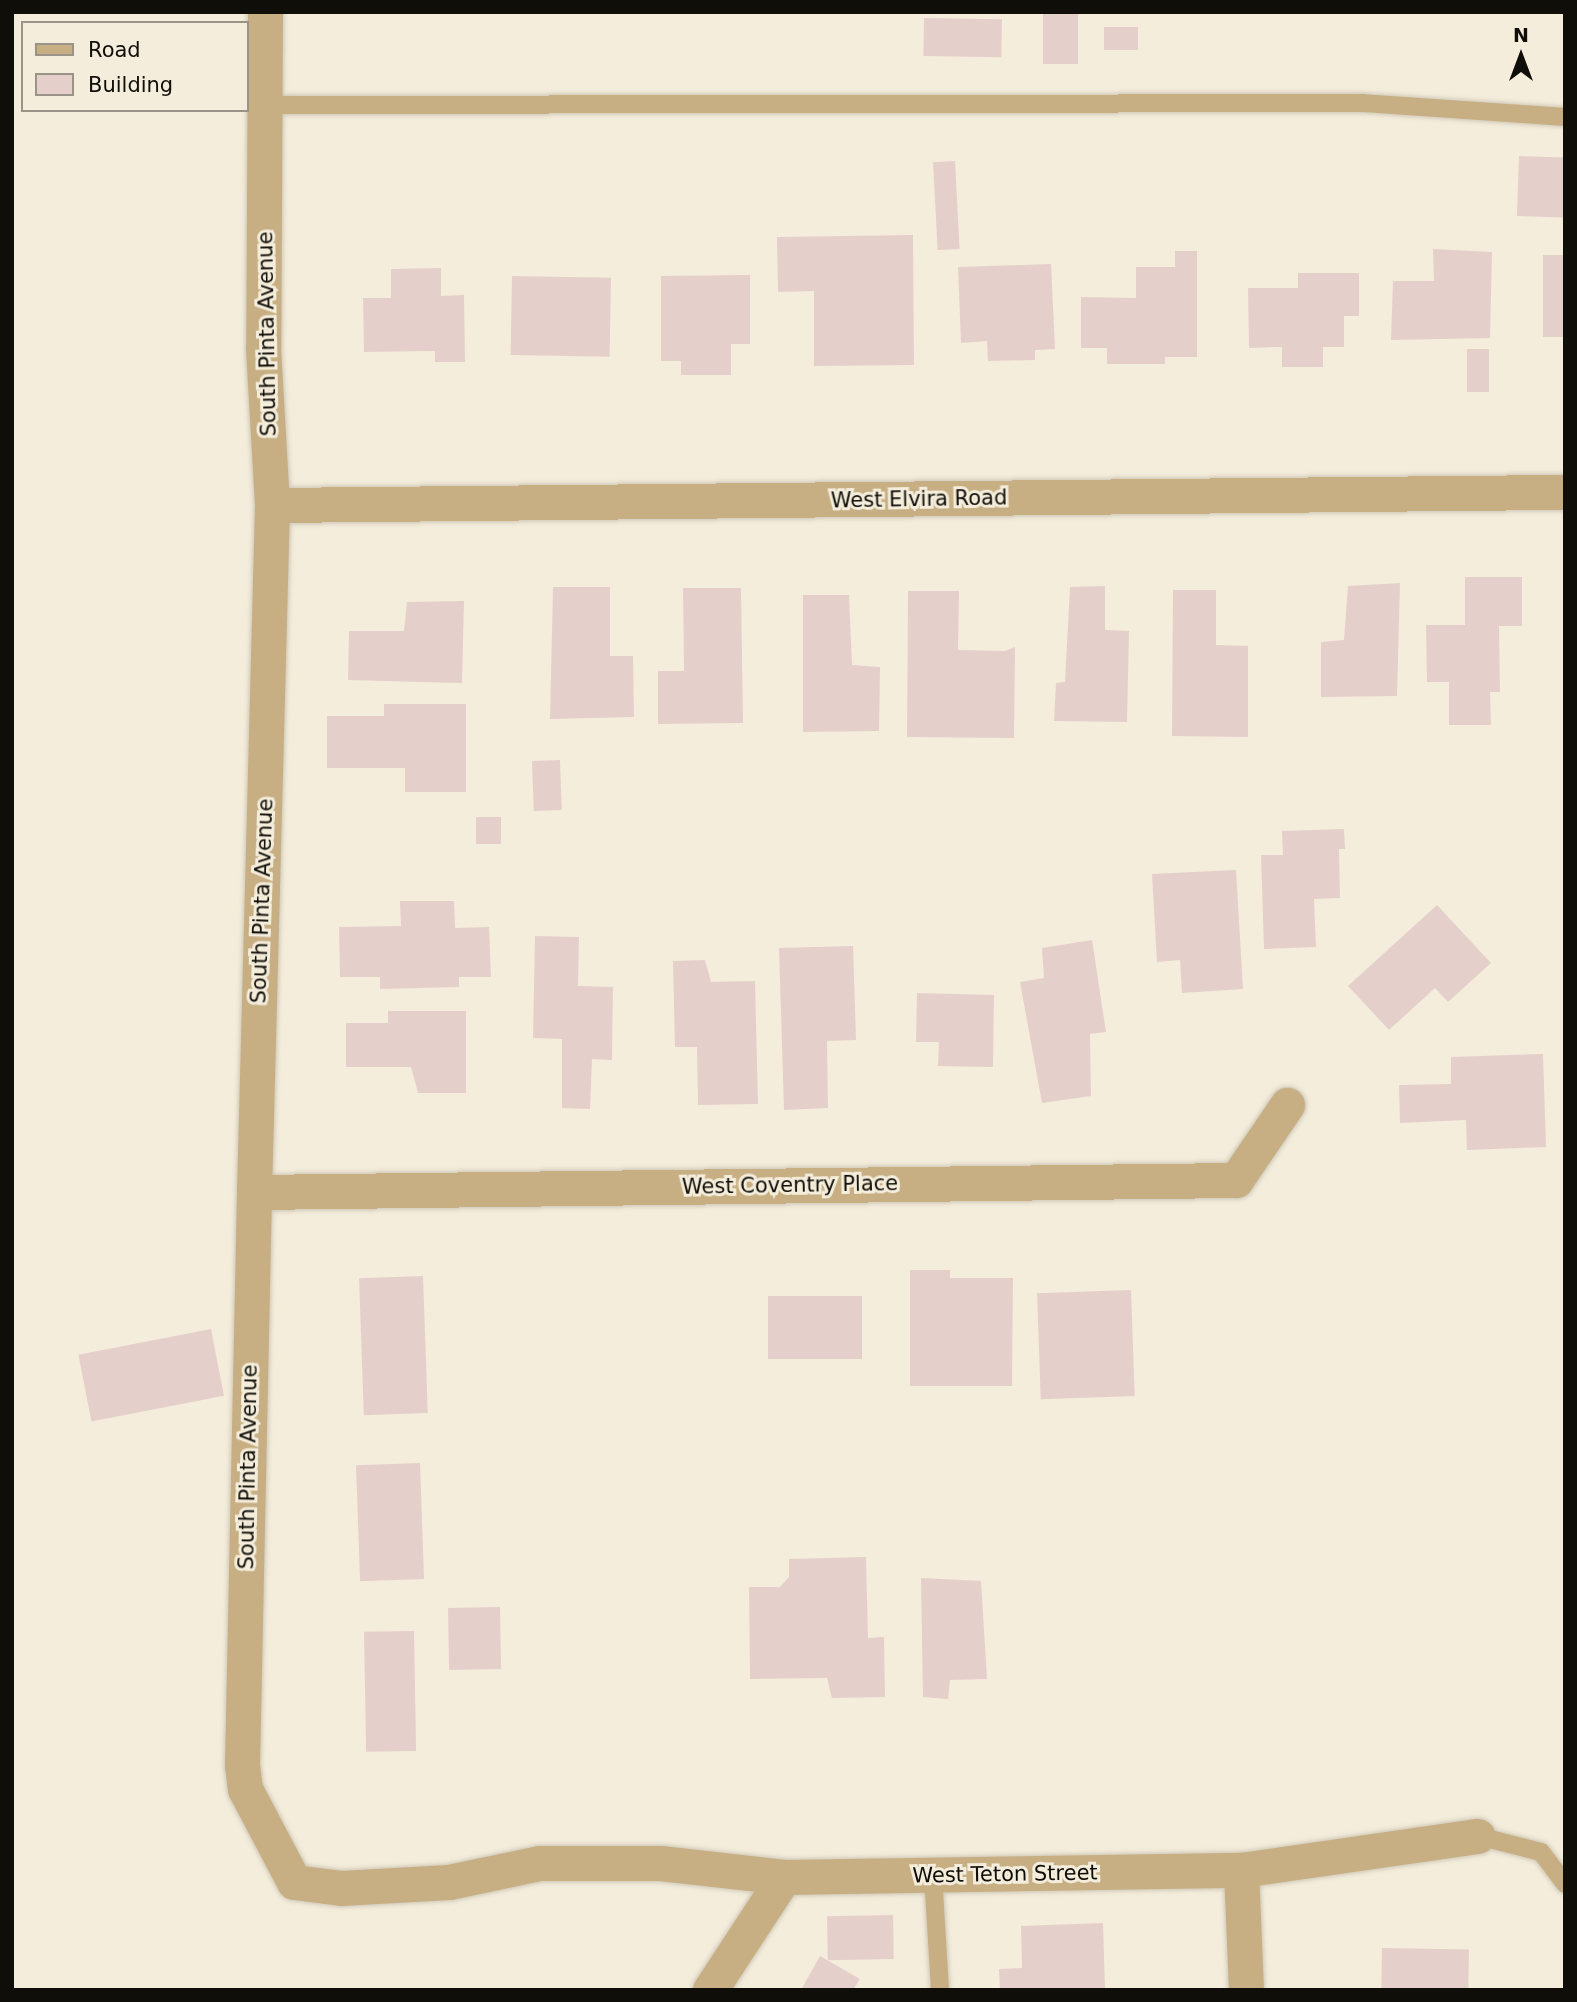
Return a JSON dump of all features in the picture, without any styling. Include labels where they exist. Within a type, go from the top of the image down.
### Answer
[{"type":"street","name":"South Pinta Avenue","points":[[245,1789],[254,1192],[272,505],[263,348],[267,105],[265,12]]},
{"type":"street","name":"West Elvira Road","points":[[272,505],[1565,492]]},
{"type":"street","name":"West Coventry Place","points":[[254,1192],[1236,1180],[1287,1105]]},
{"type":"street","name":"West Teton Street","points":[[245,1789],[294,1882],[341,1888],[449,1882],[540,1863],[660,1863],[784,1877],[1241,1870],[1478,1836]]},
{"type":"street","points":[[1241,1870],[1246,1990]]},
{"type":"street","points":[[710,1990],[784,1877]]},
{"type":"lane","points":[[267,105],[1362,103],[1565,117]]},
{"type":"lane","points":[[1478,1836],[1541,1852],[1565,1884]]},
{"type":"lane","points":[[933,1875],[940,1990]]},
{"type":"building","points":[[1043,12],[1078,12],[1078,64],[1043,64]]},
{"type":"building","points":[[924,18],[1002,19],[1001,57],[923,56]]},
{"type":"building","points":[[1104,27],[1138,27],[1138,50],[1104,50]]},
{"type":"building","points":[[1519,156],[1565,158],[1563,218],[1517,216]]},
{"type":"building","points":[[955,161],[960,249],[938,250],[933,162]]},
{"type":"building","points":[[913,235],[914,365],[814,366],[814,291],[778,292],[777,237]]},
{"type":"building","points":[[1433,249],[1492,252],[1490,338],[1391,340],[1393,281],[1434,281]]},
{"type":"building","points":[[1175,251],[1197,251],[1197,357],[1165,357],[1165,364],[1107,364],[1107,348],[1081,348],[1081,297],[1136,298],[1136,267],[1175,267]]},
{"type":"building","points":[[1543,255],[1565,255],[1565,337],[1543,337]]},
{"type":"building","points":[[1051,264],[1055,349],[1035,350],[1035,360],[988,361],[987,341],[961,343],[958,267]]},
{"type":"building","points":[[441,268],[441,296],[464,295],[465,362],[435,362],[435,351],[364,352],[363,298],[391,298],[391,269]]},
{"type":"building","points":[[1298,273],[1359,273],[1359,316],[1344,316],[1344,347],[1323,347],[1323,367],[1282,367],[1282,347],[1249,348],[1248,288],[1298,288]]},
{"type":"building","points":[[750,275],[750,344],[731,344],[731,375],[681,375],[681,361],[661,361],[661,276]]},
{"type":"building","points":[[512,276],[611,278],[610,357],[511,355]]},
{"type":"building","points":[[1467,349],[1489,349],[1489,392],[1467,392]]},
{"type":"building","points":[[1465,577],[1522,577],[1522,626],[1499,626],[1500,692],[1490,692],[1491,725],[1449,725],[1449,682],[1427,682],[1426,625],[1465,625]]},
{"type":"building","points":[[1400,583],[1397,696],[1321,697],[1321,642],[1344,640],[1348,586]]},
{"type":"building","points":[[1105,586],[1105,630],[1129,631],[1127,722],[1054,721],[1056,683],[1065,682],[1070,587]]},
{"type":"building","points":[[553,587],[610,587],[610,656],[633,656],[634,717],[550,719]]},
{"type":"building","points":[[683,588],[741,588],[743,723],[658,724],[658,671],[684,671]]},
{"type":"building","points":[[1173,590],[1216,590],[1216,645],[1248,646],[1248,737],[1172,736]]},
{"type":"building","points":[[908,591],[959,591],[958,650],[1005,651],[1015,647],[1014,738],[907,737]]},
{"type":"building","points":[[803,595],[849,595],[852,665],[880,667],[879,731],[803,732]]},
{"type":"building","points":[[464,601],[462,683],[348,680],[349,631],[404,631],[407,602]]},
{"type":"building","points":[[384,704],[466,704],[466,792],[405,792],[405,768],[327,768],[327,716],[384,716]]},
{"type":"building","points":[[560,760],[562,810],[534,811],[532,761]]},
{"type":"building","points":[[476,817],[501,817],[501,844],[476,844]]},
{"type":"building","points":[[1344,829],[1345,849],[1339,849],[1340,898],[1314,899],[1316,947],[1264,949],[1261,855],[1283,855],[1282,831]]},
{"type":"building","points":[[1236,870],[1243,989],[1182,993],[1180,960],[1157,962],[1152,874]]},
{"type":"building","points":[[400,901],[454,901],[455,928],[489,927],[491,977],[459,977],[459,987],[380,989],[380,977],[340,977],[339,927],[401,926]]},
{"type":"building","points":[[1437,905],[1491,963],[1448,1002],[1435,988],[1389,1030],[1348,986]]},
{"type":"building","points":[[535,936],[579,937],[578,986],[613,987],[612,1060],[592,1059],[590,1109],[562,1108],[562,1039],[533,1038]]},
{"type":"building","points":[[1092,940],[1106,1032],[1090,1034],[1091,1096],[1042,1103],[1020,982],[1044,978],[1042,948]]},
{"type":"building","points":[[853,946],[856,1040],[827,1041],[828,1108],[784,1110],[779,948]]},
{"type":"building","points":[[705,960],[711,982],[755,981],[758,1104],[698,1105],[697,1047],[675,1047],[673,961]]},
{"type":"building","points":[[917,993],[994,995],[993,1067],[938,1066],[939,1042],[916,1042]]},
{"type":"building","points":[[388,1011],[466,1011],[466,1093],[418,1093],[411,1067],[346,1067],[346,1023],[388,1023]]},
{"type":"building","points":[[1543,1054],[1546,1147],[1467,1150],[1466,1120],[1400,1123],[1399,1085],[1451,1084],[1451,1057]]},
{"type":"building","points":[[910,1270],[950,1270],[950,1278],[1013,1278],[1012,1386],[910,1386]]},
{"type":"building","points":[[423,1276],[428,1413],[364,1415],[359,1278]]},
{"type":"building","points":[[1131,1290],[1135,1396],[1041,1399],[1037,1293]]},
{"type":"building","points":[[768,1296],[862,1296],[862,1359],[768,1359]]},
{"type":"building","points":[[211,1329],[224,1396],[91,1422],[78,1355]]},
{"type":"building","points":[[420,1463],[424,1579],[360,1581],[356,1465]]},
{"type":"building","points":[[866,1557],[868,1638],[884,1637],[885,1697],[832,1698],[827,1678],[750,1679],[749,1587],[780,1587],[789,1577],[789,1559]]},
{"type":"building","points":[[921,1578],[981,1581],[987,1679],[950,1680],[948,1699],[923,1697]]},
{"type":"building","points":[[500,1607],[501,1669],[449,1670],[448,1608]]},
{"type":"building","points":[[414,1631],[416,1751],[366,1752],[364,1632]]},
{"type":"building","points":[[893,1915],[894,1959],[828,1960],[827,1916]]},
{"type":"building","points":[[1103,1923],[1105,1990],[1000,1990],[999,1969],[1022,1968],[1021,1926]]},
{"type":"building","points":[[1382,1948],[1469,1950],[1468,1990],[1381,1990]]},
{"type":"building","points":[[820,1956],[860,1979],[853,1990],[801,1990]]}]
